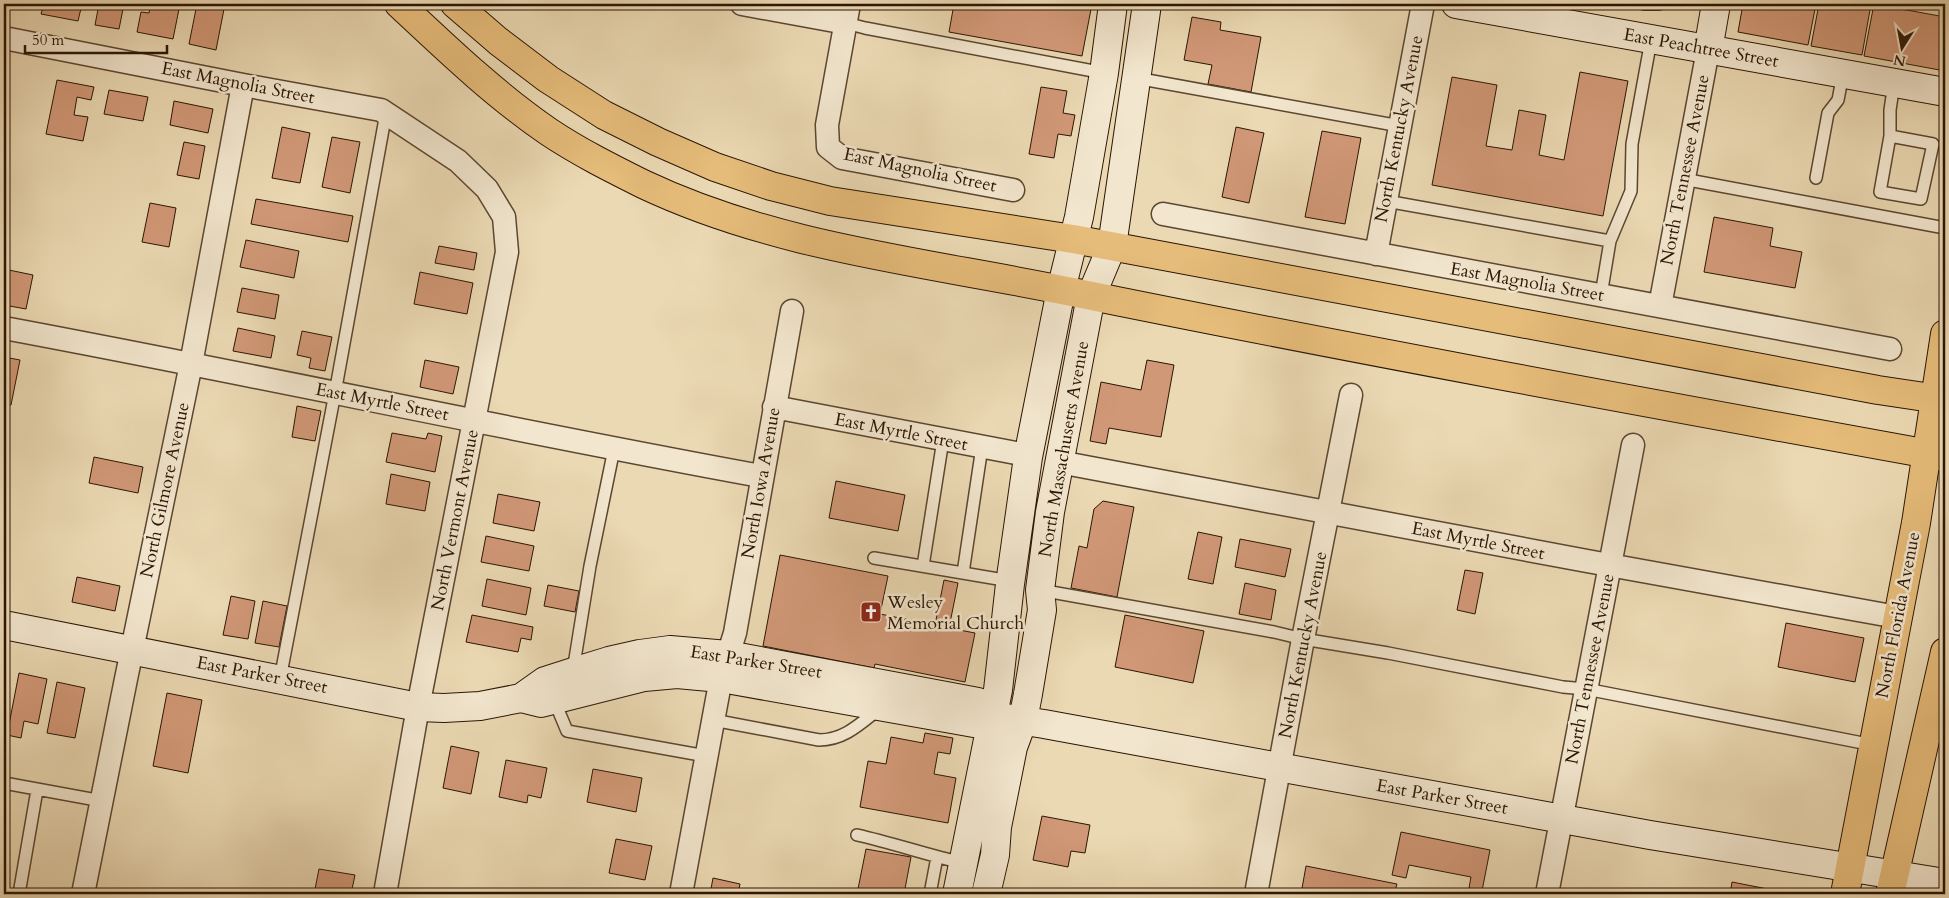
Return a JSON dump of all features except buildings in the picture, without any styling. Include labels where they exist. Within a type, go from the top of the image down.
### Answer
[{"type":"main road","points":[[399,4],[496,92],[549,132],[646,186],[702,209],[792,238],[1572,389],[1936,456]]},
{"type":"main road","points":[[455,4],[498,42],[548,79],[604,115],[658,142],[715,167],[771,186],[830,201],[1073,239],[1858,386],[1940,399]]},
{"type":"main road","name":"North Florida Avenue","points":[[1845,894],[1916,523],[1936,456],[1945,334]]},
{"type":"main road","points":[[1892,884],[1945,652]]},
{"type":"street","points":[[742,4],[848,13]]},
{"type":"street","name":"North Massachusetts Avenue","points":[[957,894],[998,690],[1010,581],[1028,457],[1061,290],[1079,217],[1114,4]]},
{"type":"street","name":"North Massachusetts Avenue","points":[[986,894],[995,855],[997,826],[1013,747],[1023,720],[1042,610],[1040,590],[1059,462],[1091,296],[1112,246],[1147,4]]},
{"type":"street","name":"North Kentucky Avenue","points":[[1376,254],[1423,4]]},
{"type":"street","name":"East Peachtree Street","points":[[1456,4],[1945,92]]},
{"type":"street","name":"North Tennessee Avenue","points":[[1660,306],[1716,4]]},
{"type":"street","name":"East Magnolia Street","points":[[848,13],[827,125],[828,147],[842,158],[1013,190]]},
{"type":"street","name":"East Magnolia Street","points":[[4,38],[242,85],[381,110],[458,161]]},
{"type":"street","name":"North Gilmore Avenue","points":[[84,894],[191,364],[242,85]]},
{"type":"street","name":"North Vermont Avenue","points":[[385,894],[418,707],[507,252],[504,216],[487,189],[458,161]]},
{"type":"street","name":"East Magnolia Street","points":[[1163,214],[1890,349]]},
{"type":"street","name":"North Iowa Avenue","points":[[681,894],[724,666],[735,633],[761,476],[792,311]]},
{"type":"street","name":"East Myrtle Street","points":[[4,328],[614,449],[761,476]]},
{"type":"street","name":"North Kentucky Avenue","points":[[1256,894],[1351,395]]},
{"type":"street","name":"East Myrtle Street","points":[[774,407],[1016,453],[1028,457]]},
{"type":"street","name":"North Tennessee Avenue","points":[[1547,894],[1633,445]]},
{"type":"street","name":"East Myrtle Street","points":[[1059,462],[1897,617]]},
{"type":"street","name":"East Parker Street","points":[[4,625],[418,707],[444,708],[480,706],[521,698],[545,681],[609,661],[670,650],[882,707],[974,723],[992,716],[1023,720],[1562,819],[1850,867],[1892,884],[1945,883]]},
{"type":"street","name":"East Parker Street","points":[[521,698],[541,703],[644,677],[677,674],[724,666],[978,702],[992,716]]},
{"type":"lane","points":[[1644,4],[1659,4]]},
{"type":"lane","points":[[848,13],[865,28],[1104,73]]},
{"type":"lane","points":[[1601,295],[1610,241],[1631,191],[1632,144],[1651,40]]},
{"type":"lane","points":[[1816,178],[1828,113],[1838,100],[1842,74]]},
{"type":"lane","points":[[1136,78],[1400,126]]},
{"type":"lane","points":[[1890,136],[1933,144],[1921,199],[1880,192],[1890,136],[1890,110],[1894,83]]},
{"type":"lane","points":[[280,679],[386,114]]},
{"type":"lane","points":[[1683,179],[1945,228]]},
{"type":"lane","points":[[1386,201],[1610,241]]},
{"type":"lane","points":[[923,566],[943,440]]},
{"type":"lane","points":[[964,573],[982,447]]},
{"type":"lane","points":[[573,672],[590,566],[614,449]]},
{"type":"lane","points":[[874,558],[1010,581]]},
{"type":"lane","points":[[1040,590],[1274,632],[1303,640],[1388,653],[1563,687],[1586,689],[1872,745]]},
{"type":"lane","points":[[554,700],[567,731],[706,756]]},
{"type":"lane","points":[[713,720],[818,740],[833,740],[849,732],[882,707]]},
{"type":"lane","points":[[4,783],[102,802]]},
{"type":"lane","points":[[19,894],[38,790]]},
{"type":"lane","points":[[857,835],[897,844],[921,853],[963,863]]},
{"type":"lane","points":[[930,894],[937,857]]},
{"type":"place","name":"Wesley Memorial Church","points":[[871,612]]}]
